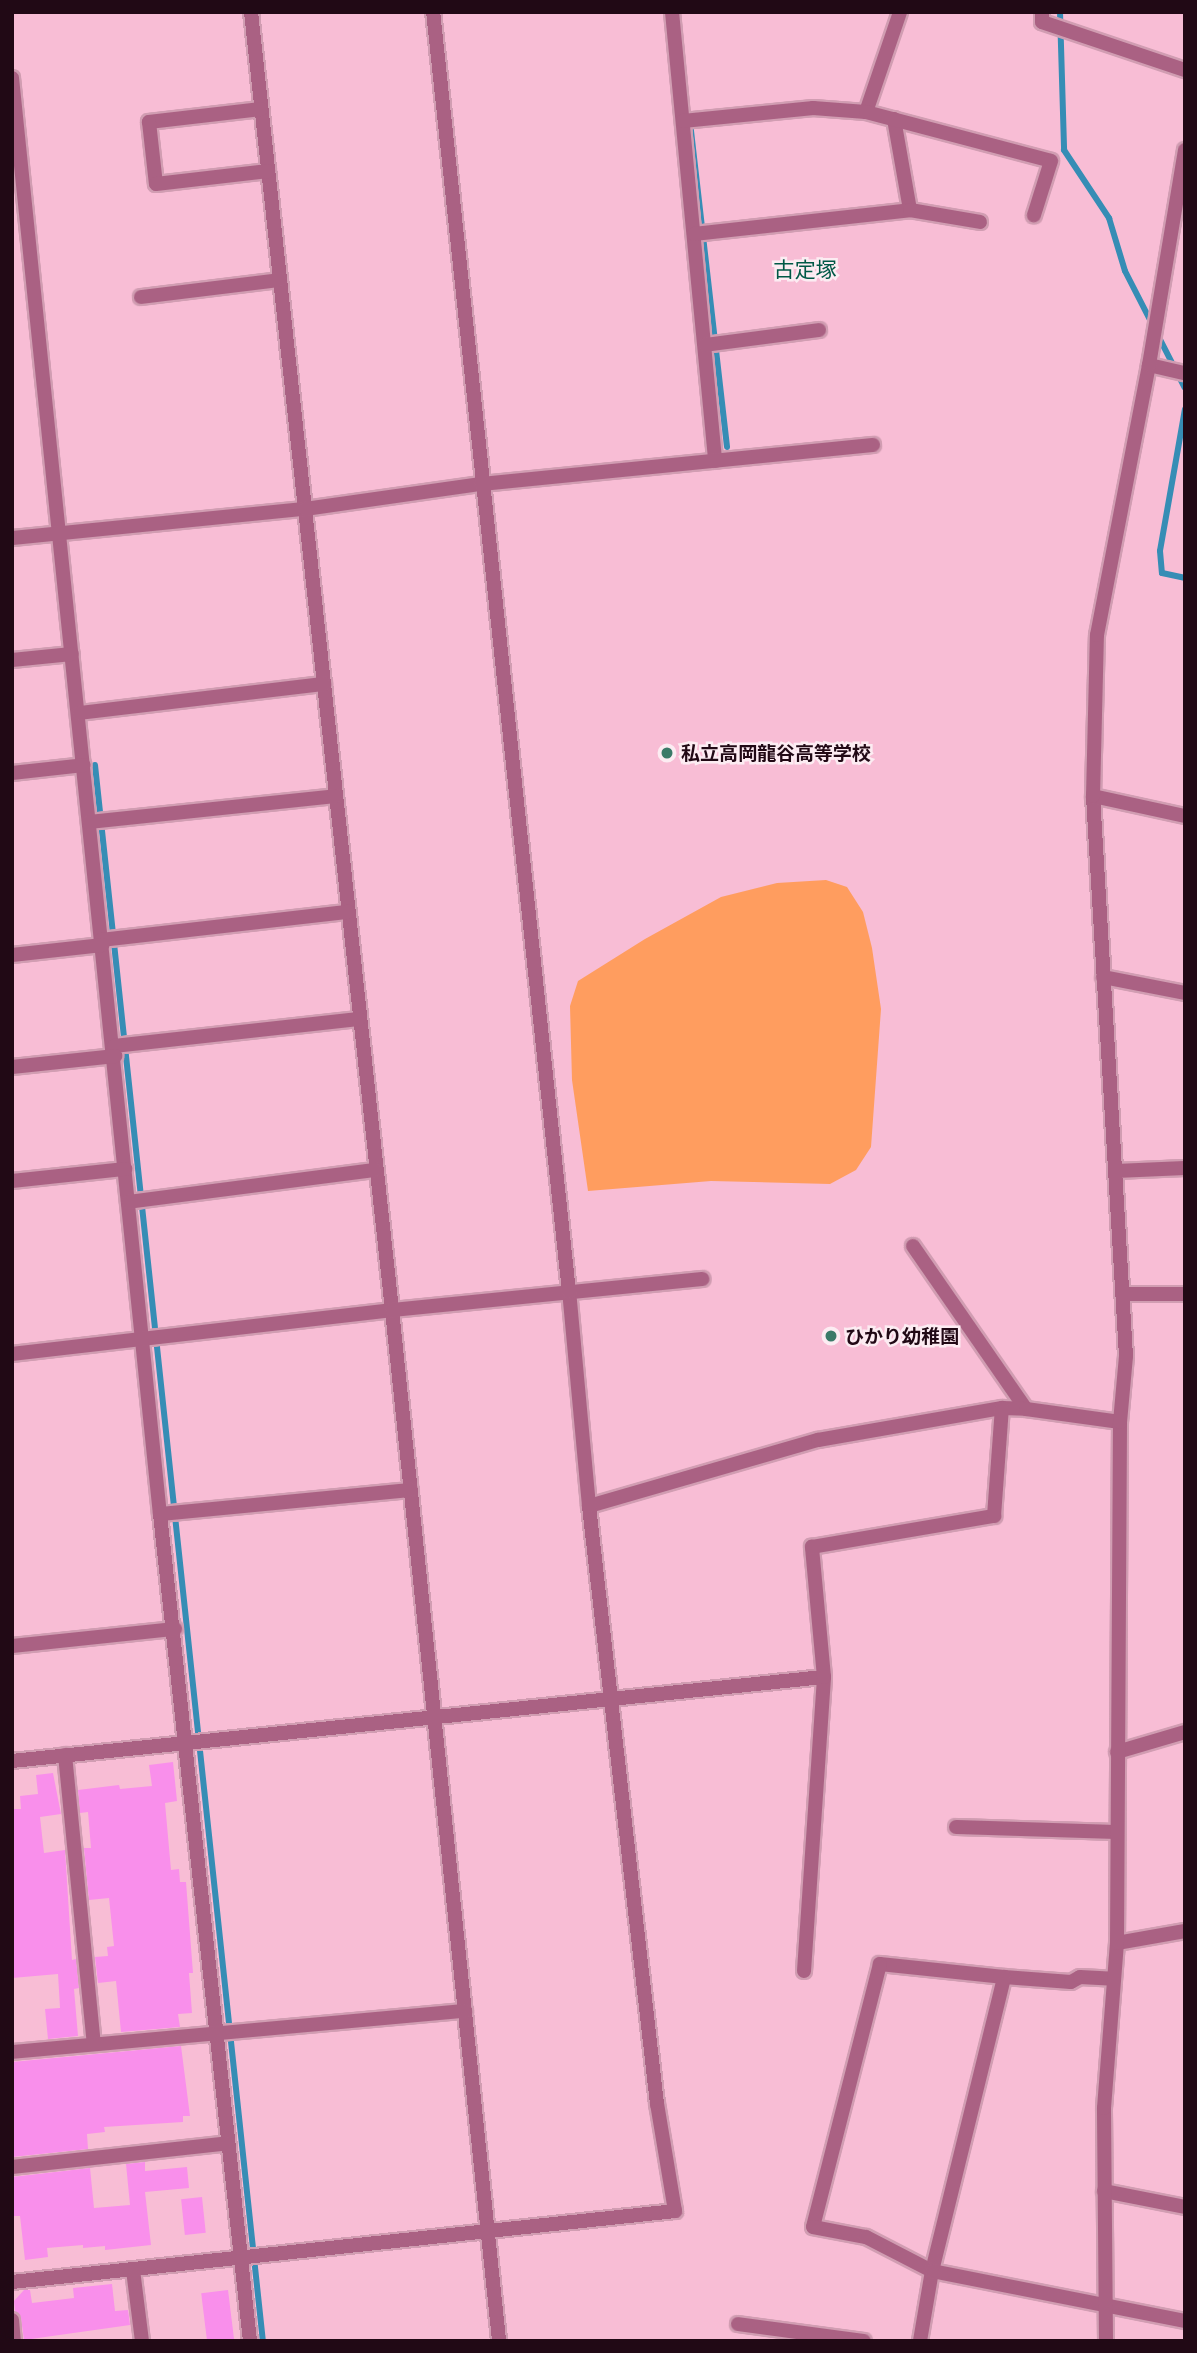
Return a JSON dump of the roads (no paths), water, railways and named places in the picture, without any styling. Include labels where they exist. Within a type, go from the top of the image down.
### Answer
[{"type":"street","points":[[251,12],[436,1718],[499,2341]]},
{"type":"street","points":[[12,2282],[675,2211],[657,2104],[589,1506],[569,1292],[481,484],[433,12]]},
{"type":"street","points":[[672,12],[715,461]]},
{"type":"street","points":[[866,112],[900,12]]},
{"type":"street","points":[[1042,12],[1042,22],[1185,70]]},
{"type":"street","points":[[12,78],[18,196],[84,765],[98,821],[107,940],[121,1048],[125,1169],[138,1201],[153,1337],[170,1513],[175,1629],[196,1742],[227,2032],[228,2143],[250,2255],[250,2341]]},
{"type":"street","points":[[683,121],[813,108],[866,112],[1051,161],[1034,215]]},
{"type":"street","points":[[261,109],[149,122],[156,184],[268,170]]},
{"type":"street","points":[[894,119],[910,210]]},
{"type":"street","points":[[1106,2341],[1104,2108],[1117,1942],[1120,1422],[1126,1356],[1093,796],[1097,635],[1149,365],[1185,150]]},
{"type":"street","points":[[694,234],[910,210],[980,222]]},
{"type":"street","points":[[141,298],[280,280]]},
{"type":"street","points":[[705,345],[819,330]]},
{"type":"street","points":[[1149,365],[1185,373]]},
{"type":"street","points":[[12,538],[305,509],[481,484],[873,445]]},
{"type":"street","points":[[12,660],[72,654]]},
{"type":"street","points":[[79,713],[324,684]]},
{"type":"street","points":[[12,773],[84,765]]},
{"type":"street","points":[[98,821],[336,796]]},
{"type":"street","points":[[1093,796],[1185,816]]},
{"type":"street","points":[[12,955],[107,940],[348,912]]},
{"type":"street","points":[[1103,976],[1185,993]]},
{"type":"street","points":[[12,1067],[121,1048],[359,1019]]},
{"type":"street","points":[[1116,1171],[1185,1168]]},
{"type":"street","points":[[12,1181],[125,1169]]},
{"type":"street","points":[[138,1201],[375,1170]]},
{"type":"street","points":[[913,1246],[1026,1409]]},
{"type":"street","points":[[12,1354],[392,1310],[702,1279]]},
{"type":"street","points":[[1124,1294],[1185,1294]]},
{"type":"street","points":[[589,1506],[818,1440],[1002,1408],[1120,1422]]},
{"type":"street","points":[[804,1971],[824,1677],[813,1547],[994,1516],[1002,1408]]},
{"type":"street","points":[[170,1513],[411,1490]]},
{"type":"street","points":[[12,1646],[175,1629]]},
{"type":"street","points":[[12,1761],[824,1677]]},
{"type":"street","points":[[1117,1752],[1185,1732]]},
{"type":"street","points":[[65,1755],[94,2043]]},
{"type":"street","points":[[956,1828],[1117,1832]]},
{"type":"street","points":[[1117,1942],[1185,1931]]},
{"type":"street","points":[[1112,1979],[1080,1976],[1071,1982],[880,1964],[813,2227],[866,2237],[932,2272],[1185,2321]]},
{"type":"street","points":[[920,2341],[932,2272],[1004,1977]]},
{"type":"street","points":[[12,2052],[465,2011]]},
{"type":"street","points":[[12,2167],[228,2143]]},
{"type":"street","points":[[1104,2191],[1185,2207]]},
{"type":"street","points":[[133,2270],[142,2341]]},
{"type":"street","points":[[12,2320],[15,2341]]},
{"type":"street","points":[[738,2324],[864,2341]]},
{"type":"waterway","points":[[1060,12],[1064,150],[1109,218],[1125,271],[1185,388]]},
{"type":"waterway","points":[[690,122],[727,447]]},
{"type":"waterway","points":[[1185,409],[1160,551],[1162,573],[1185,578]]},
{"type":"waterway","points":[[95,765],[263,2341]]},
{"type":"place","name":"私立高岡龍谷高等学校","points":[[667,753]]},
{"type":"place","name":"ひかり幼稚園","points":[[831,1336]]},
{"type":"district","name":"古定塚","points":[[805,269]]}]
